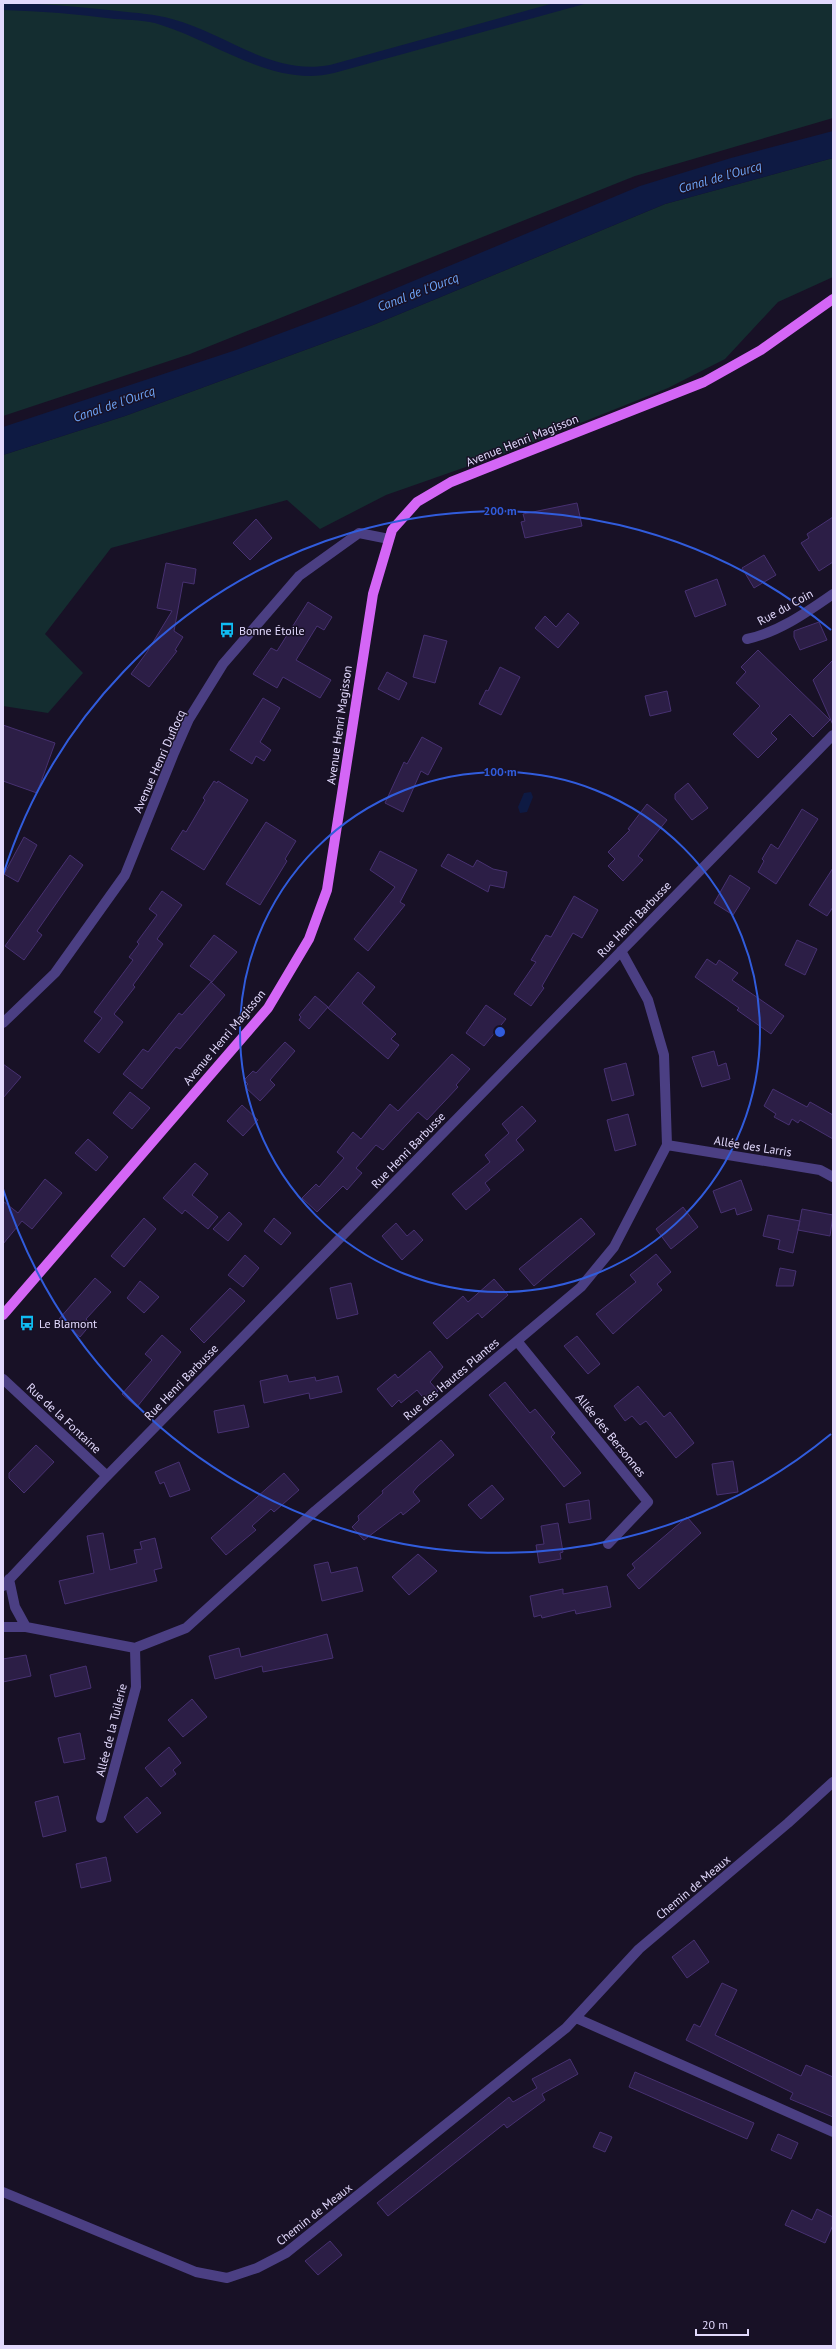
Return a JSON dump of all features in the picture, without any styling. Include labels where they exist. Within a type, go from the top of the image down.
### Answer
[{"type":"main road","name":"Avenue Henri Magisson","points":[[3,1315],[268,1008],[309,939],[327,890],[373,594],[392,530],[417,502],[451,482],[704,382],[761,350],[833,299]]},
{"type":"street","name":"Avenue Henri Duflocq","points":[[3,1023],[55,974],[125,875],[189,719],[223,664],[299,576],[360,533],[389,539]]},
{"type":"street","name":"Rue du Coin","points":[[747,639],[764,635],[812,608],[833,594]]},
{"type":"street","name":"Rue Henri Barbusse","points":[[6,1582],[107,1476],[833,735]]},
{"type":"street","name":"Rue des Hautes Plantes","points":[[135,1648],[186,1628],[315,1511],[581,1287],[614,1247],[667,1145],[664,1055],[648,1000],[621,951]]},
{"type":"street","name":"Allée des Larris","points":[[667,1145],[820,1170],[833,1177]]},
{"type":"street","name":"Allée des Bersonnes","points":[[517,1340],[648,1502],[608,1544]]},
{"type":"street","name":"Rue de la Fontaine","points":[[3,1379],[107,1476]]},
{"type":"street","points":[[6,1582],[15,1607],[26,1627]]},
{"type":"street","points":[[3,1627],[26,1627],[135,1648]]},
{"type":"street","name":"Allée de la Tuilerie","points":[[101,1818],[136,1687],[135,1648]]},
{"type":"street","name":"Chemin de Meaux","points":[[3,2192],[196,2272],[227,2278],[242,2274],[286,2254],[576,2018],[639,1949],[788,1823],[833,1782]]},
{"type":"street","points":[[576,2018],[833,2132]]},
{"type":"green space","points":[[3,3],[833,3],[833,118],[635,176],[190,354],[3,416]]},
{"type":"green space","points":[[833,158],[833,277],[778,302],[725,359],[668,388],[503,454],[386,495],[320,529],[287,500],[111,548],[45,634],[83,673],[48,713],[3,706],[3,455],[125,416],[373,325],[665,204]]},
{"type":"water","points":[[3,3],[60,6],[159,16],[192,25],[268,59],[308,67],[330,65],[554,3],[588,3],[334,73],[312,76],[289,74],[267,69],[156,23],[73,14],[3,10]]},
{"type":"water","name":"Canal de l'Ourcq","points":[[833,131],[833,158],[665,204],[373,325],[125,416],[3,455],[3,427],[236,350],[356,305],[640,186],[731,158]]},
{"type":"water","points":[[531,792],[533,797],[527,812],[520,813],[518,807],[524,793]]},
{"type":"building","points":[[577,503],[582,526],[525,538],[521,522],[525,521],[523,514]]},
{"type":"building","points":[[833,517],[833,562],[819,571],[801,543],[809,538],[807,534]]},
{"type":"building","points":[[256,519],[272,538],[250,560],[233,543]]},
{"type":"building","points":[[764,555],[776,575],[754,588],[742,568]]},
{"type":"building","points":[[166,563],[196,569],[194,584],[183,582],[174,631],[183,637],[175,650],[177,651],[149,687],[131,674],[147,652],[172,611],[157,608]]},
{"type":"building","points":[[717,579],[726,605],[695,617],[685,591]]},
{"type":"building","points":[[308,602],[332,617],[324,630],[317,626],[296,660],[331,680],[320,698],[283,677],[277,688],[253,674],[271,648],[277,651]]},
{"type":"building","points":[[568,613],[579,623],[558,648],[535,628],[545,616],[556,627]]},
{"type":"building","points":[[819,622],[827,640],[800,650],[794,637],[794,631]]},
{"type":"building","points":[[424,635],[447,641],[435,683],[413,677]]},
{"type":"building","points":[[758,650],[830,720],[813,737],[790,714],[771,733],[777,739],[758,758],[733,734],[760,706],[736,683],[746,672],[741,667]]},
{"type":"building","points":[[833,660],[833,725],[813,680]]},
{"type":"building","points":[[500,667],[520,677],[501,715],[479,704],[486,690],[488,691]]},
{"type":"building","points":[[387,672],[407,683],[399,700],[378,689]]},
{"type":"building","points":[[667,691],[671,711],[650,716],[645,696]]},
{"type":"building","points":[[263,698],[280,708],[260,742],[271,750],[264,761],[256,756],[252,764],[230,750]]},
{"type":"building","points":[[3,725],[55,743],[37,793],[3,781]]},
{"type":"building","points":[[422,737],[442,748],[428,775],[421,771],[403,812],[385,803],[404,762],[407,764]]},
{"type":"building","points":[[214,781],[217,783],[218,781],[248,800],[204,870],[171,849],[183,830],[186,832],[205,800],[203,798]]},
{"type":"building","points":[[688,783],[708,808],[692,820],[675,799],[675,794]]},
{"type":"building","points":[[647,804],[667,820],[638,856],[643,860],[623,881],[608,866],[615,859],[608,852],[630,830],[628,829]]},
{"type":"building","points":[[802,809],[818,819],[776,884],[758,872],[764,861],[762,859],[771,844],[778,849]]},
{"type":"building","points":[[266,822],[296,841],[285,859],[287,861],[260,905],[226,884]]},
{"type":"building","points":[[24,837],[37,845],[18,882],[4,874]]},
{"type":"building","points":[[380,851],[417,870],[400,902],[405,905],[368,951],[354,939],[395,887],[370,870]]},
{"type":"building","points":[[448,854],[473,867],[477,860],[493,869],[507,872],[504,888],[490,885],[488,892],[441,866]]},
{"type":"building","points":[[70,855],[83,865],[37,931],[42,935],[24,960],[5,946]]},
{"type":"building","points":[[833,868],[833,907],[827,916],[809,905]]},
{"type":"building","points":[[730,875],[750,888],[733,915],[714,903]]},
{"type":"building","points":[[162,891],[182,905],[157,939],[163,944],[133,985],[135,987],[114,1014],[123,1022],[99,1053],[84,1041],[102,1018],[94,1012],[133,960],[129,957],[139,944],[137,942],[157,915],[149,909]]},
{"type":"building","points":[[574,896],[598,910],[582,938],[573,933],[542,986],[544,988],[531,1006],[514,994],[536,962],[531,960],[546,935],[551,937]]},
{"type":"building","points":[[214,935],[237,952],[212,982],[190,966]]},
{"type":"building","points":[[797,940],[817,949],[805,975],[785,965]]},
{"type":"building","points":[[707,959],[716,965],[719,960],[738,973],[732,980],[784,1016],[771,1034],[737,1010],[739,1008],[695,977]]},
{"type":"building","points":[[358,972],[375,987],[362,1003],[396,1034],[391,1039],[399,1045],[388,1059],[328,1008]]},
{"type":"building","points":[[211,982],[225,995],[180,1049],[176,1047],[142,1089],[123,1074],[143,1049],[148,1052],[179,1013],[182,1015]]},
{"type":"building","points":[[315,996],[328,1007],[309,1029],[299,1020],[301,1017],[299,1015]]},
{"type":"building","points":[[486,1005],[506,1019],[484,1046],[466,1033]]},
{"type":"building","points":[[285,1042],[295,1051],[270,1080],[275,1085],[260,1101],[245,1087],[248,1084],[244,1080],[253,1071],[256,1073]]},
{"type":"building","points":[[714,1051],[718,1066],[726,1063],[730,1079],[702,1087],[692,1057]]},
{"type":"building","points":[[452,1054],[470,1069],[456,1085],[458,1087],[427,1120],[418,1112],[383,1150],[376,1145],[356,1168],[362,1173],[347,1190],[343,1186],[317,1212],[302,1198],[316,1184],[319,1187],[344,1158],[337,1152],[353,1132],[361,1139],[390,1104],[398,1111]]},
{"type":"building","points":[[626,1063],[634,1095],[612,1101],[604,1069]]},
{"type":"building","points":[[3,1064],[21,1077],[3,1098]]},
{"type":"building","points":[[773,1089],[807,1107],[810,1102],[833,1115],[833,1139],[800,1120],[798,1123],[792,1119],[789,1125],[774,1117],[776,1114],[764,1106]]},
{"type":"building","points":[[130,1092],[150,1108],[132,1129],[113,1113]]},
{"type":"building","points":[[242,1105],[258,1120],[243,1136],[227,1121]]},
{"type":"building","points":[[522,1106],[536,1121],[516,1140],[524,1150],[485,1183],[490,1190],[466,1210],[452,1194],[490,1162],[485,1155],[509,1133],[502,1124]]},
{"type":"building","points":[[628,1114],[636,1145],[615,1151],[607,1120]]},
{"type":"building","points":[[88,1139],[108,1157],[96,1171],[75,1153]]},
{"type":"building","points":[[195,1163],[208,1174],[192,1195],[218,1217],[208,1229],[185,1210],[182,1214],[163,1198]]},
{"type":"building","points":[[45,1179],[62,1193],[32,1229],[22,1221],[3,1244],[3,1201],[18,1213]]},
{"type":"building","points":[[741,1180],[752,1210],[737,1215],[735,1208],[721,1213],[713,1191]]},
{"type":"building","points":[[683,1207],[698,1227],[671,1249],[656,1229]]},
{"type":"building","points":[[802,1209],[833,1215],[830,1236],[798,1230]]},
{"type":"building","points":[[229,1212],[242,1224],[228,1241],[213,1229]]},
{"type":"building","points":[[768,1215],[800,1221],[793,1253],[778,1249],[780,1240],[763,1236]]},
{"type":"building","points":[[144,1218],[156,1229],[124,1267],[111,1256]]},
{"type":"building","points":[[274,1218],[291,1233],[281,1245],[264,1231]]},
{"type":"building","points":[[581,1218],[595,1234],[534,1286],[519,1269]]},
{"type":"building","points":[[396,1223],[407,1236],[414,1230],[423,1240],[402,1260],[382,1236]]},
{"type":"building","points":[[656,1254],[671,1272],[657,1284],[662,1290],[613,1334],[596,1314],[636,1282],[630,1275]]},
{"type":"building","points":[[245,1255],[259,1268],[243,1287],[228,1275]]},
{"type":"building","points":[[780,1268],[796,1271],[793,1286],[776,1286]]},
{"type":"building","points":[[95,1278],[111,1292],[86,1319],[91,1324],[80,1337],[59,1319]]},
{"type":"building","points":[[494,1279],[508,1295],[482,1318],[478,1313],[447,1339],[433,1323],[463,1296],[468,1302]]},
{"type":"building","points":[[140,1281],[159,1297],[144,1313],[127,1298]]},
{"type":"building","points":[[351,1283],[358,1314],[337,1319],[330,1288]]},
{"type":"building","points":[[230,1288],[245,1301],[204,1343],[190,1329]]},
{"type":"building","points":[[162,1335],[181,1352],[137,1407],[122,1394],[152,1360],[145,1354]]},
{"type":"building","points":[[577,1336],[600,1364],[588,1374],[564,1346]]},
{"type":"building","points":[[430,1351],[443,1367],[430,1382],[438,1391],[426,1401],[417,1390],[401,1403],[399,1400],[392,1407],[377,1389],[395,1374],[398,1378]]},
{"type":"building","points":[[287,1375],[289,1382],[315,1377],[316,1381],[338,1376],[342,1392],[310,1399],[309,1393],[264,1403],[260,1381]]},
{"type":"building","points":[[505,1382],[530,1413],[535,1409],[555,1433],[551,1437],[581,1473],[564,1487],[489,1395]]},
{"type":"building","points":[[638,1386],[664,1417],[670,1412],[694,1443],[676,1458],[646,1421],[640,1425],[632,1416],[625,1421],[614,1406]]},
{"type":"building","points":[[244,1405],[249,1427],[218,1433],[214,1411]]},
{"type":"building","points":[[441,1440],[454,1455],[413,1492],[420,1501],[403,1515],[401,1512],[364,1540],[352,1527],[359,1520],[358,1516],[383,1493],[382,1491]]},
{"type":"building","points":[[36,1445],[54,1462],[24,1493],[9,1478],[9,1473]]},
{"type":"building","points":[[733,1461],[738,1492],[717,1495],[712,1464]]},
{"type":"building","points":[[179,1462],[190,1490],[170,1497],[164,1482],[160,1484],[155,1472]]},
{"type":"building","points":[[284,1473],[299,1490],[274,1512],[271,1509],[252,1526],[256,1530],[226,1555],[211,1538]]},
{"type":"building","points":[[492,1485],[504,1499],[481,1519],[468,1505]]},
{"type":"building","points":[[589,1500],[591,1519],[569,1523],[566,1504]]},
{"type":"building","points":[[687,1517],[701,1533],[639,1589],[627,1575],[635,1568],[632,1564]]},
{"type":"building","points":[[558,1523],[563,1552],[560,1553],[561,1559],[539,1563],[536,1545],[544,1544],[541,1526]]},
{"type":"building","points":[[103,1533],[110,1570],[137,1563],[134,1550],[142,1549],[140,1542],[155,1538],[162,1568],[154,1570],[157,1581],[65,1604],[59,1581],[94,1573],[87,1536]]},
{"type":"building","points":[[418,1554],[437,1571],[409,1595],[392,1577]]},
{"type":"building","points":[[328,1562],[331,1573],[357,1567],[363,1591],[322,1601],[314,1565]]},
{"type":"building","points":[[607,1586],[611,1607],[576,1614],[575,1610],[542,1618],[541,1615],[534,1617],[530,1596],[563,1589],[563,1594]]},
{"type":"building","points":[[327,1634],[333,1658],[263,1672],[262,1666],[215,1679],[209,1656],[239,1648],[241,1657]]},
{"type":"building","points":[[26,1655],[31,1676],[3,1682],[3,1659]]},
{"type":"building","points":[[86,1666],[91,1688],[55,1697],[50,1675]]},
{"type":"building","points":[[192,1699],[207,1717],[183,1737],[168,1720]]},
{"type":"building","points":[[80,1733],[85,1759],[64,1763],[58,1738]]},
{"type":"building","points":[[169,1747],[181,1763],[173,1770],[176,1774],[161,1787],[145,1768]]},
{"type":"building","points":[[58,1796],[66,1831],[43,1837],[35,1802]]},
{"type":"building","points":[[147,1797],[161,1813],[137,1833],[124,1817]]},
{"type":"building","points":[[106,1857],[111,1881],[81,1888],[76,1864]]},
{"type":"building","points":[[694,1940],[709,1962],[687,1978],[672,1957]]},
{"type":"building","points":[[722,1983],[737,1990],[715,2035],[801,2076],[806,2065],[833,2077],[833,2117],[790,2099],[793,2093],[686,2040],[694,2024],[700,2027]]},
{"type":"building","points":[[570,2059],[578,2074],[542,2094],[545,2100],[507,2128],[504,2124],[388,2216],[377,2203],[509,2097],[513,2102],[537,2088],[532,2079]]},
{"type":"building","points":[[635,2072],[754,2123],[747,2139],[629,2087]]},
{"type":"building","points":[[600,2132],[612,2137],[605,2152],[593,2147]]},
{"type":"building","points":[[778,2134],[798,2143],[791,2159],[771,2150]]},
{"type":"building","points":[[817,2209],[833,2217],[833,2225],[825,2243],[785,2225],[792,2210],[812,2220]]},
{"type":"building","points":[[330,2241],[342,2255],[318,2275],[305,2261]]},
{"type":"place","name":"Bonne Étoile","points":[[227,630]]},
{"type":"place","name":"Le Blamont","points":[[27,1323]]}]
